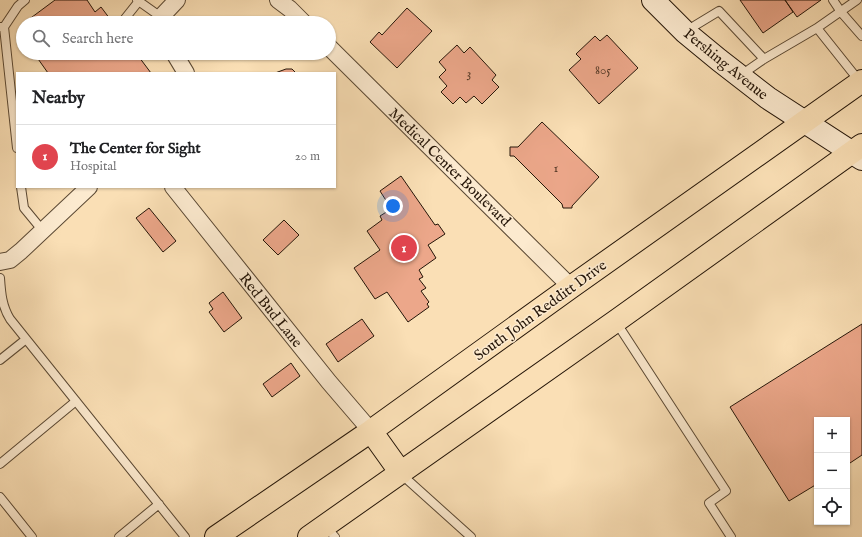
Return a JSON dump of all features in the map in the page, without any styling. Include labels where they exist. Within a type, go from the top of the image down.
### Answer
[{"type":"highway","name":"South John Redditt Drive","points":[[216,537],[371,431],[571,287],[861,82]]},
{"type":"highway","points":[[323,533],[401,473],[858,152]]},
{"type":"highway","points":[[371,431],[401,473]]},
{"type":"street","points":[[165,16],[177,0]]},
{"type":"street","points":[[278,0],[297,16]]},
{"type":"street","name":"Pershing Avenue","points":[[653,0],[685,32],[768,98],[804,122],[858,152]]},
{"type":"street","name":"Medical Center Boulevard","points":[[336,55],[571,287]]},
{"type":"street","points":[[178,60],[185,72]]},
{"type":"street","points":[[0,262],[10,260],[22,251],[88,188]]},
{"type":"street","name":"Red Bud Lane","points":[[174,188],[329,382],[371,431]]},
{"type":"lane","points":[[16,140],[2,27],[18,6],[25,0]]},
{"type":"lane","points":[[833,0],[841,12],[862,36]]},
{"type":"lane","points":[[739,76],[764,59],[817,28],[857,0]]},
{"type":"lane","points":[[127,16],[138,1],[157,16]]},
{"type":"lane","points":[[685,32],[719,10],[764,59]]},
{"type":"lane","points":[[817,28],[861,82]]},
{"type":"lane","points":[[21,188],[24,208],[43,231]]},
{"type":"lane","points":[[0,278],[2,300],[5,311],[10,319],[25,340],[185,537]]},
{"type":"lane","points":[[616,321],[726,491],[709,503],[731,537]]},
{"type":"lane","points":[[0,360],[25,340]]},
{"type":"lane","points":[[0,464],[76,402]]},
{"type":"lane","points":[[401,473],[471,537]]},
{"type":"lane","points":[[0,496],[32,537]]},
{"type":"lane","points":[[119,537],[159,504]]},
{"type":"building","points":[[55,0],[87,0],[95,12],[101,7],[108,16],[33,16]]},
{"type":"building","points":[[740,0],[785,0],[793,12],[763,33]]},
{"type":"building","points":[[785,0],[821,0],[797,17]]},
{"type":"building","points":[[407,8],[432,31],[397,68],[370,42],[379,32],[382,35]]},
{"type":"building","points":[[607,35],[638,68],[599,104],[569,70],[581,59],[576,54],[595,36],[600,41]]},
{"type":"building","points":[[457,45],[464,53],[470,47],[496,75],[492,80],[499,87],[482,104],[474,96],[466,103],[460,97],[453,104],[441,92],[447,86],[439,77],[446,70],[439,62]]},
{"type":"building","points":[[39,60],[141,60],[150,72],[47,72]]},
{"type":"building","points":[[286,69],[292,69],[295,72],[278,72]]},
{"type":"building","points":[[542,122],[599,177],[572,206],[572,208],[563,208],[562,204],[514,156],[510,156],[510,147],[518,147]]},
{"type":"building","points":[[401,176],[435,225],[438,224],[445,234],[428,245],[436,258],[419,270],[423,277],[419,279],[426,288],[421,291],[429,302],[427,304],[429,307],[408,322],[387,292],[375,299],[354,268],[380,250],[367,231],[382,220],[380,216],[388,211],[391,215],[394,213],[380,191]]},
{"type":"building","points":[[149,208],[176,241],[163,252],[136,218]]},
{"type":"building","points":[[284,220],[299,235],[278,255],[263,240]]},
{"type":"building","points":[[223,292],[242,318],[224,332],[209,312],[213,309],[209,303]]},
{"type":"building","points":[[362,319],[374,336],[338,362],[326,344]]},
{"type":"building","points":[[862,324],[862,455],[850,463],[850,417],[814,417],[814,486],[789,501],[730,407]]},
{"type":"building","points":[[291,363],[300,376],[272,397],[263,384]]},
{"type":"place","name":"The Center for Sight","points":[[404,248]]}]
